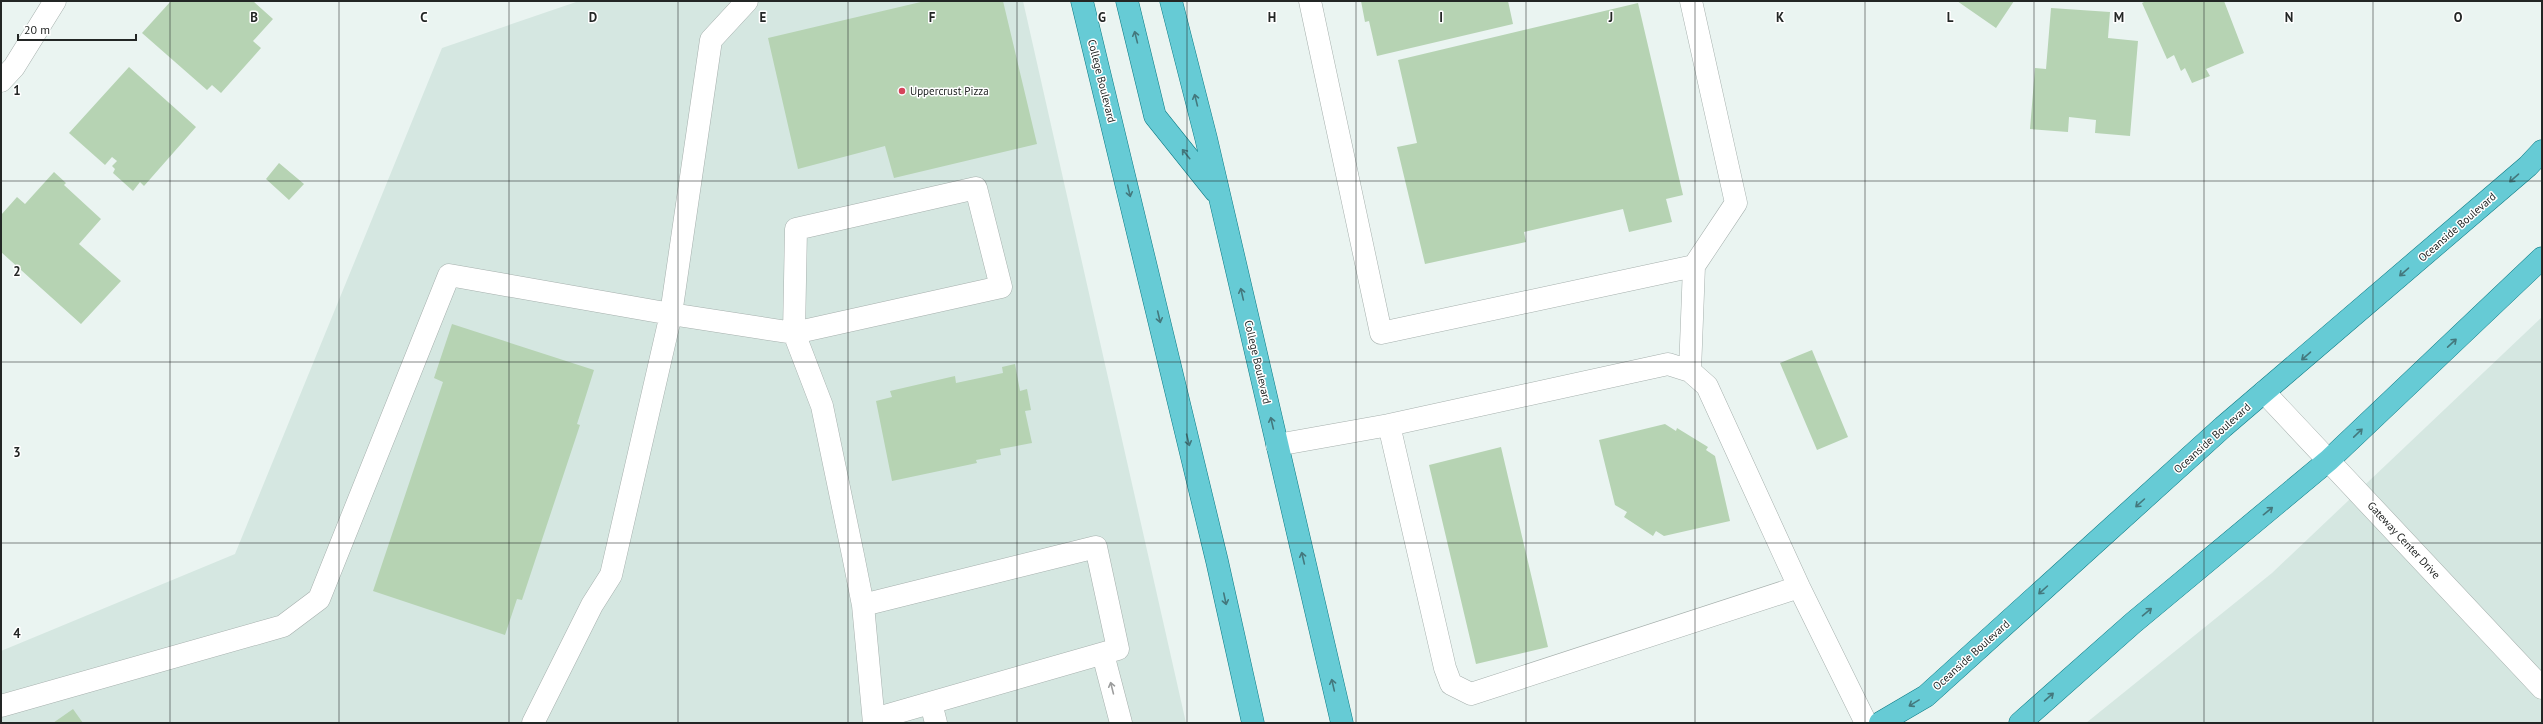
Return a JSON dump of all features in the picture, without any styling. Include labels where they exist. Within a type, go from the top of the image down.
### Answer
[{"type":"main road","name":"College Boulevard","points":[[1082,1],[1217,561],[1253,723]]},
{"type":"main road","points":[[1127,1],[1155,116],[1219,195]]},
{"type":"main road","name":"College Boulevard","points":[[1171,1],[1219,195],[1342,723]]},
{"type":"main road","name":"Oceanside Boulevard","points":[[1880,723],[1926,696],[2264,392],[2528,166],[2542,151]]},
{"type":"main road","points":[[2020,723],[2134,623],[2329,460],[2542,258]]},
{"type":"street","points":[[1,80],[14,67],[55,1]]},
{"type":"street","points":[[533,723],[592,605],[611,575],[671,314],[711,40],[747,1]]},
{"type":"street","points":[[1310,1],[1380,333],[1694,266]]},
{"type":"street","points":[[1690,371],[1694,266],[1736,203],[1691,1]]},
{"type":"street","points":[[1,706],[283,626],[319,599],[449,275],[671,314],[794,333],[1001,287],[976,188],[796,229],[794,333],[822,406],[863,605],[874,721],[934,713],[1118,650],[1096,547],[863,605]]},
{"type":"street","points":[[1277,445],[1389,425],[1668,364],[1690,371],[1707,386],[1799,586],[1866,723]]},
{"type":"street","name":"Gateway Center Drive","points":[[2264,392],[2542,688]]},
{"type":"street","points":[[1389,425],[1445,668],[1451,684],[1471,694],[1799,586]]},
{"type":"street","points":[[1104,654],[1121,723]]},
{"type":"shaded area","points":[[579,1],[1023,1],[1186,723],[1,723],[1,651],[235,554],[442,48]]},
{"type":"shaded area","points":[[2542,317],[2542,723],[2086,723],[2272,573]]},
{"type":"building","points":[[171,1],[253,1],[273,19],[253,41],[261,48],[221,93],[212,85],[207,90],[142,33]]},
{"type":"building","name":"Uppercrust Pizza","points":[[925,1],[1003,1],[1037,144],[894,178],[885,146],[798,169],[768,38]]},
{"type":"building","points":[[1361,1],[1508,1],[1513,24],[1377,56],[1369,21],[1365,22]]},
{"type":"building","points":[[1957,1],[2014,1],[1996,28]]},
{"type":"building","points":[[2146,1],[2224,1],[2244,53],[2206,69],[2210,76],[2192,83],[2185,68],[2181,71],[2174,55],[2167,59],[2142,3]]},
{"type":"building","points":[[1638,3],[1683,195],[1666,199],[1672,222],[1629,232],[1623,209],[1524,232],[1526,242],[1425,264],[1397,147],[1417,143],[1398,60]]},
{"type":"building","points":[[2051,8],[2110,12],[2108,38],[2138,41],[2130,136],[2095,133],[2096,120],[2069,117],[2068,132],[2030,129],[2035,68],[2046,69]]},
{"type":"building","points":[[129,67],[196,127],[144,186],[140,182],[133,191],[113,173],[115,169],[112,166],[117,161],[112,157],[105,165],[69,133]]},
{"type":"building","points":[[279,163],[304,184],[289,200],[266,179]]},
{"type":"building","points":[[54,172],[66,183],[64,185],[101,219],[79,244],[121,281],[81,324],[1,252],[1,215],[17,197],[25,204]]},
{"type":"building","points":[[452,324],[594,370],[577,424],[580,425],[522,600],[517,599],[505,635],[373,591],[443,382],[434,378]]},
{"type":"building","points":[[1812,350],[1848,437],[1817,450],[1780,363]]},
{"type":"building","points":[[1015,364],[1020,391],[1027,389],[1031,410],[1025,411],[1032,443],[1000,449],[1001,455],[976,460],[977,463],[892,481],[876,401],[892,397],[890,391],[955,376],[956,383],[1003,373],[1002,367]]},
{"type":"building","points":[[1665,424],[1676,431],[1677,428],[1708,447],[1706,450],[1715,456],[1730,521],[1664,536],[1656,531],[1653,536],[1624,517],[1627,512],[1615,505],[1599,440]]},
{"type":"building","points":[[1501,447],[1548,647],[1476,664],[1429,465]]},
{"type":"building","points":[[73,709],[83,723],[53,723]]},
{"type":"place","name":"Uppercrust Pizza","points":[[902,91]]}]
